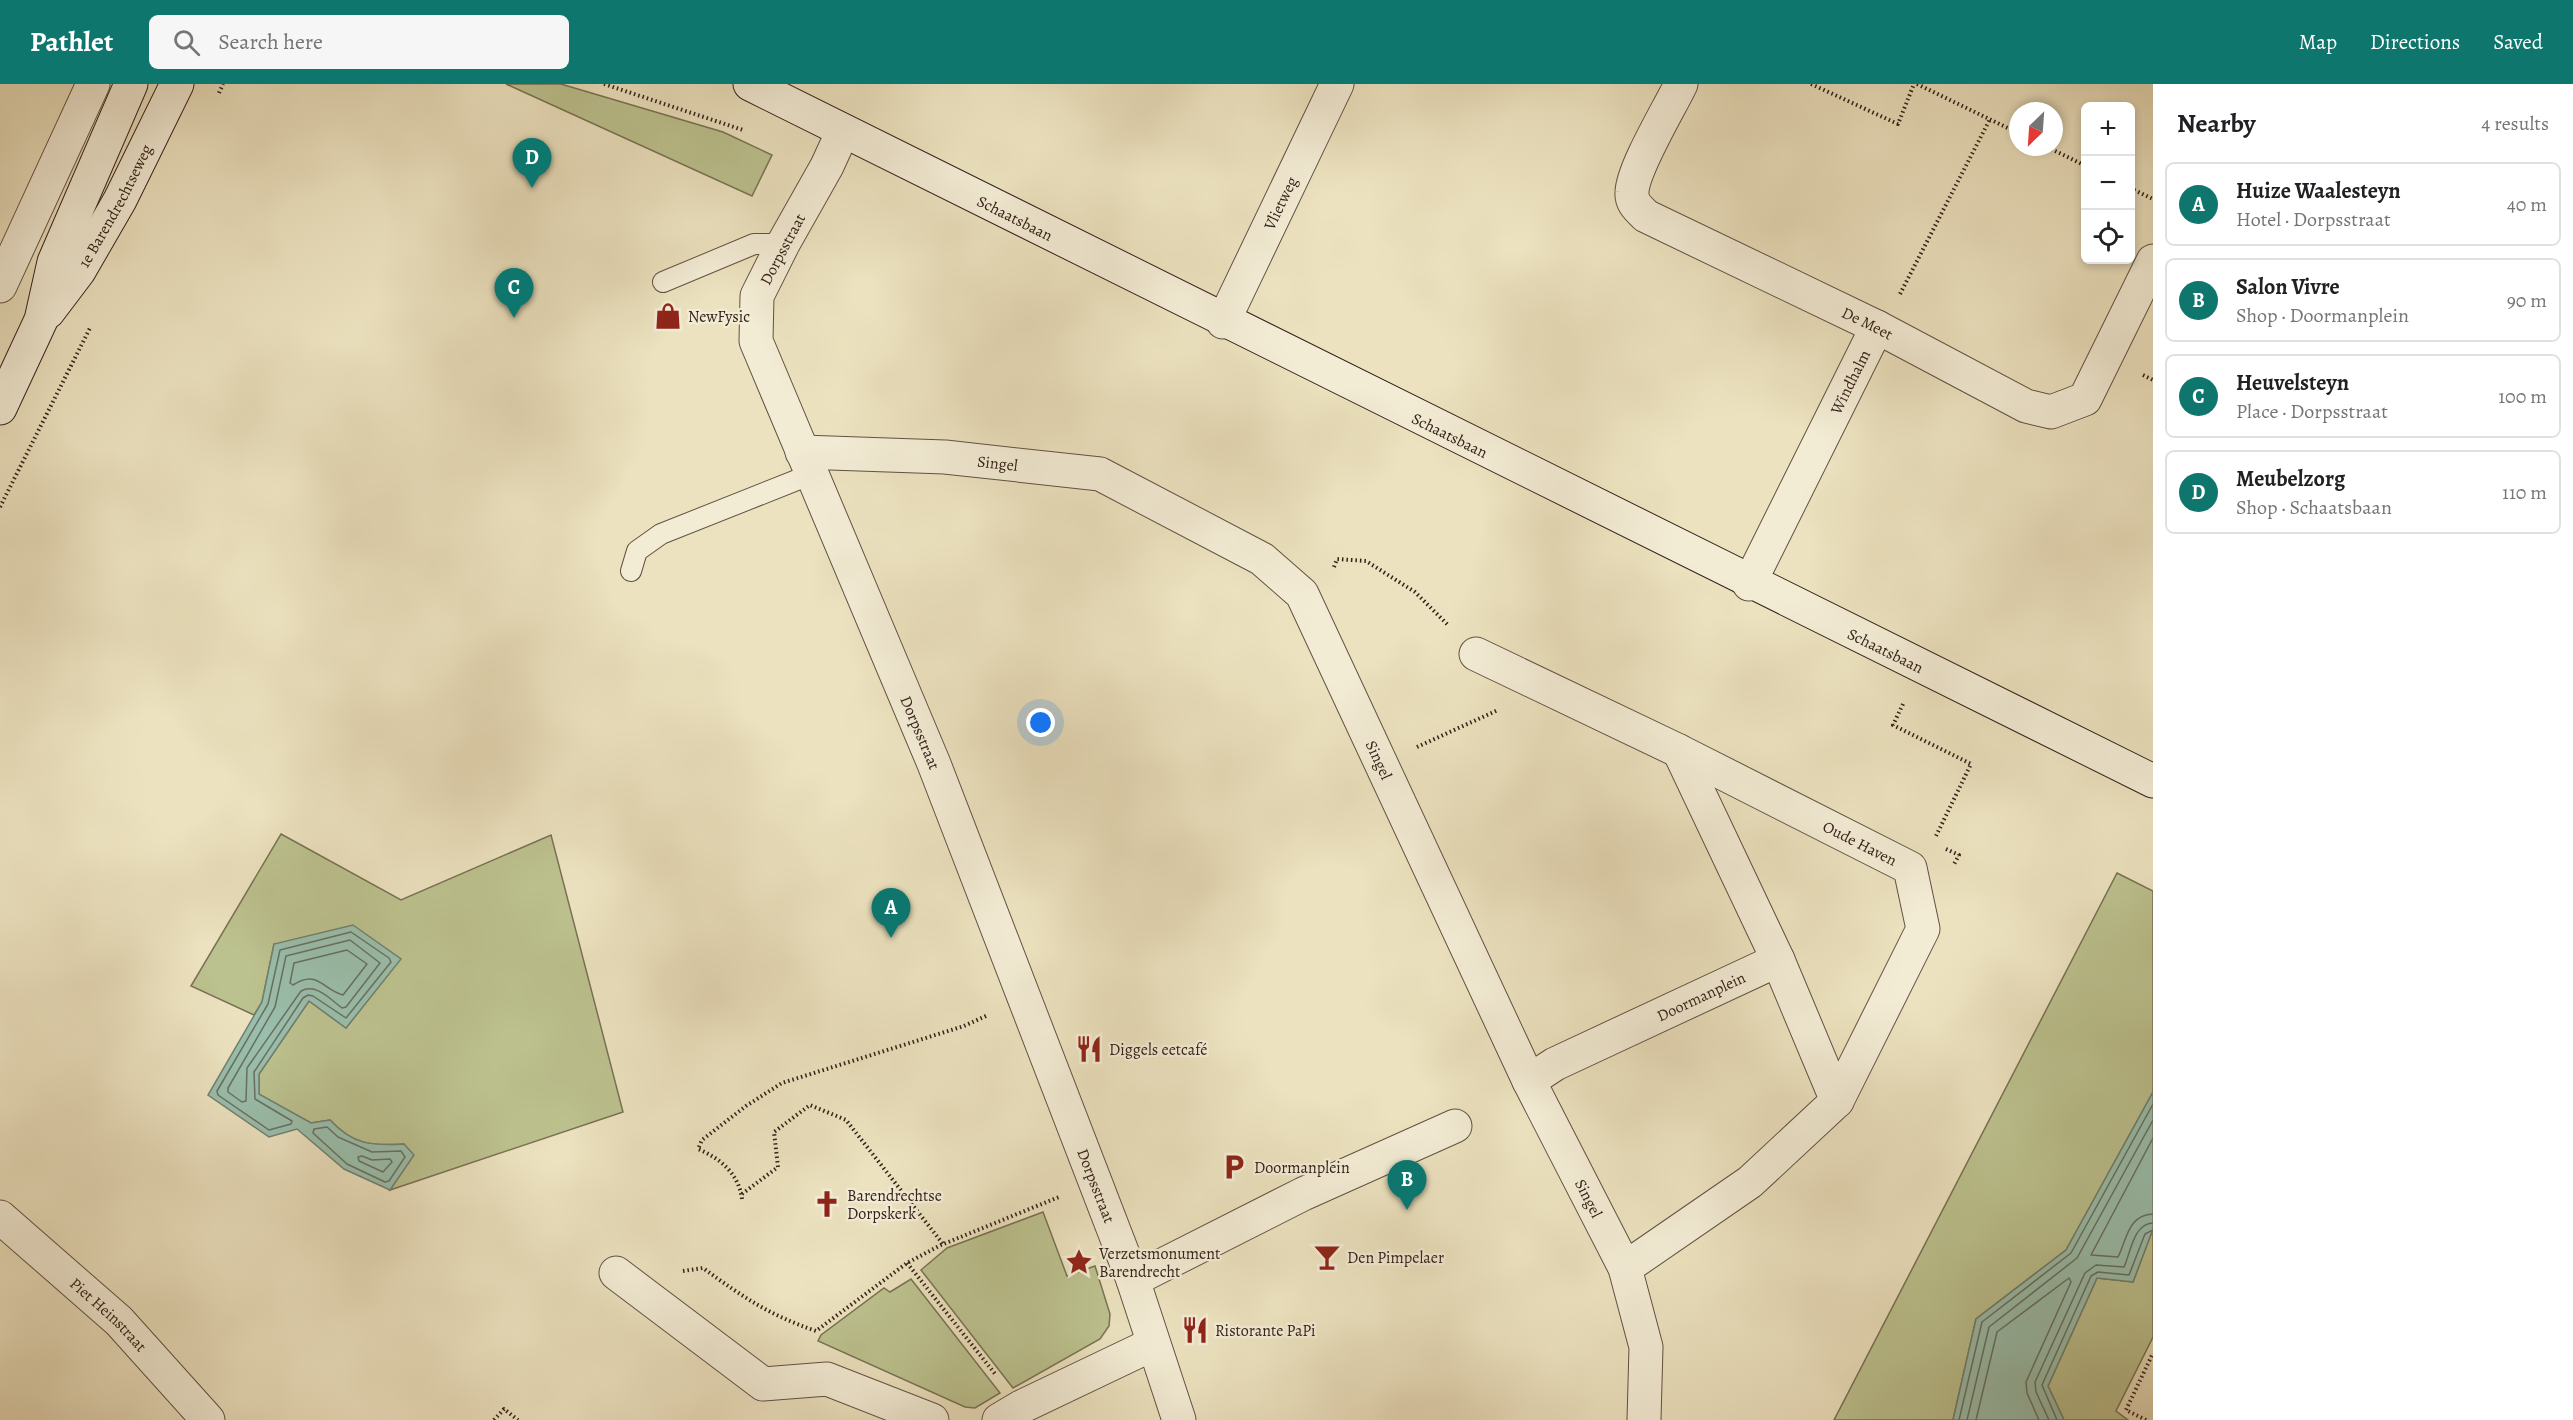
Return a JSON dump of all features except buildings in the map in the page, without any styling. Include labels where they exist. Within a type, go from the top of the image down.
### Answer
[{"type":"street","points":[[0,286],[93,84]]},
{"type":"street","name":"1e Barendrechtseweg","points":[[0,408],[41,320],[54,262],[130,84]]},
{"type":"street","name":"1e Barendrechtseweg","points":[[41,320],[80,271],[120,200],[177,84]]},
{"type":"street","name":"Schaatsbaan","points":[[750,84],[1749,584],[2153,781]]},
{"type":"street","name":"Vlietweg","points":[[1223,322],[1337,84]]},
{"type":"street","name":"De Meet","points":[[1681,84],[1638,171],[1632,193],[1634,204],[1646,216],[1877,327],[2026,406],[2051,412],[2085,399],[2153,261]]},
{"type":"street","name":"Dorpsstraat","points":[[843,131],[827,166],[757,296],[756,341],[934,764],[1133,1280],[1179,1420]]},
{"type":"street","name":"Windhalm","points":[[1749,584],[1877,327]]},
{"type":"street","name":"Singel","points":[[807,463],[945,457],[1100,474],[1262,560],[1302,594],[1529,1081],[1625,1268],[1646,1347],[1644,1420]]},
{"type":"street","name":"Oude Haven","points":[[1476,654],[1679,751],[1910,868],[1923,929],[1837,1101],[1750,1182],[1625,1268]]},
{"type":"street","points":[[1679,751],[1778,960],[1837,1101]]},
{"type":"street","name":"Doormanplein","points":[[1529,1081],[1555,1064],[1778,960]]},
{"type":"street","points":[[1133,1280],[1303,1194],[1455,1126]]},
{"type":"street","name":"Piet Heinstraat","points":[[0,1217],[119,1321],[208,1420]]},
{"type":"street","points":[[616,1273],[763,1384],[827,1379],[932,1420]]},
{"type":"street","points":[[1010,1413],[1153,1344]]},
{"type":"lane","points":[[663,282],[754,244],[783,244]]},
{"type":"lane","points":[[631,571],[637,551],[661,534],[807,463]]},
{"type":"path","points":[[604,84],[747,131]]},
{"type":"path","points":[[1811,84],[1898,124],[1916,84],[2009,128]]},
{"type":"path","points":[[1877,327],[1892,311],[1990,119]]},
{"type":"path","points":[[2063,155],[2081,164]]},
{"type":"path","points":[[2135,190],[2153,199]]},
{"type":"path","points":[[1337,559],[1366,561],[1415,592],[1476,654]]},
{"type":"path","points":[[1413,749],[1503,708],[1519,674]]},
{"type":"path","points":[[1906,696],[1893,725],[1971,764]]},
{"type":"path","points":[[943,1244],[846,1120],[810,1106],[774,1132],[778,1167],[742,1197],[741,1189],[727,1166],[711,1154],[698,1149],[702,1140],[746,1106],[782,1083],[964,1026],[1024,998]]},
{"type":"path","points":[[672,1273],[703,1268],[756,1306],[816,1331],[907,1263],[943,1244],[1096,1181]]},
{"type":"path","points":[[907,1263],[1010,1413]]},
{"type":"path","points":[[2145,1420],[2126,1410],[2153,1353]]},
{"type":"path","points":[[494,1420],[504,1409],[518,1420]]},
{"type":"shaded area","points":[[506,84],[561,84],[723,132],[772,155],[752,196]]},
{"type":"shaded area","points":[[281,834],[401,900],[551,835],[623,1112],[390,1190],[413,1155],[404,1144],[382,1145],[355,1139],[330,1120],[311,1123],[259,1095],[259,1074],[309,1001],[346,1028],[400,959],[274,944],[262,1002],[254,1015],[191,986]]},
{"type":"shaded area","points":[[2117,873],[2153,891],[2153,1092],[2066,1250],[1976,1319],[1953,1420],[1834,1420]]},
{"type":"shaded area","points":[[1043,1212],[1067,1276],[1095,1266],[1110,1314],[1109,1326],[1100,1339],[1013,1388],[921,1270],[947,1248]]},
{"type":"shaded area","points":[[2153,1229],[2153,1337],[2116,1411],[2128,1420],[2064,1420],[2048,1386],[2097,1278],[2133,1282]]},
{"type":"shaded area","points":[[911,1279],[1000,1393],[975,1408],[965,1407],[818,1341],[821,1335],[884,1288],[890,1292]]},
{"type":"water","points":[[353,925],[401,959],[346,1028],[309,1001],[259,1074],[259,1094],[311,1123],[330,1120],[355,1139],[382,1145],[404,1144],[414,1155],[390,1190],[344,1169],[297,1129],[269,1137],[208,1095],[262,1002],[274,944]]},
{"type":"water","points":[[2153,1092],[2153,1229],[2133,1282],[2097,1278],[2048,1386],[2064,1420],[1953,1420],[1976,1319],[2066,1250]]},
{"type":"place","name":"Meubelzorg","points":[[532,188]]},
{"type":"place","name":"NewFysic","points":[[668,316]]},
{"type":"place","name":"Heuvelsteyn","points":[[514,318]]},
{"type":"place","name":"Huize Waalesteyn","points":[[891,938]]},
{"type":"place","name":"Diggels eetcafé","points":[[1089,1049]]},
{"type":"place","name":"Doormanplein","points":[[1234,1167]]},
{"type":"place","name":"Barendrechtse Dorpskerk","points":[[827,1204]]},
{"type":"place","name":"Salon Vivre","points":[[1407,1210]]},
{"type":"place","name":"Den Pimpelaer","points":[[1327,1257]]},
{"type":"place","name":"Verzetsmonument Barendrecht","points":[[1079,1262]]},
{"type":"place","name":"Ristorante PaPi","points":[[1195,1330]]}]
